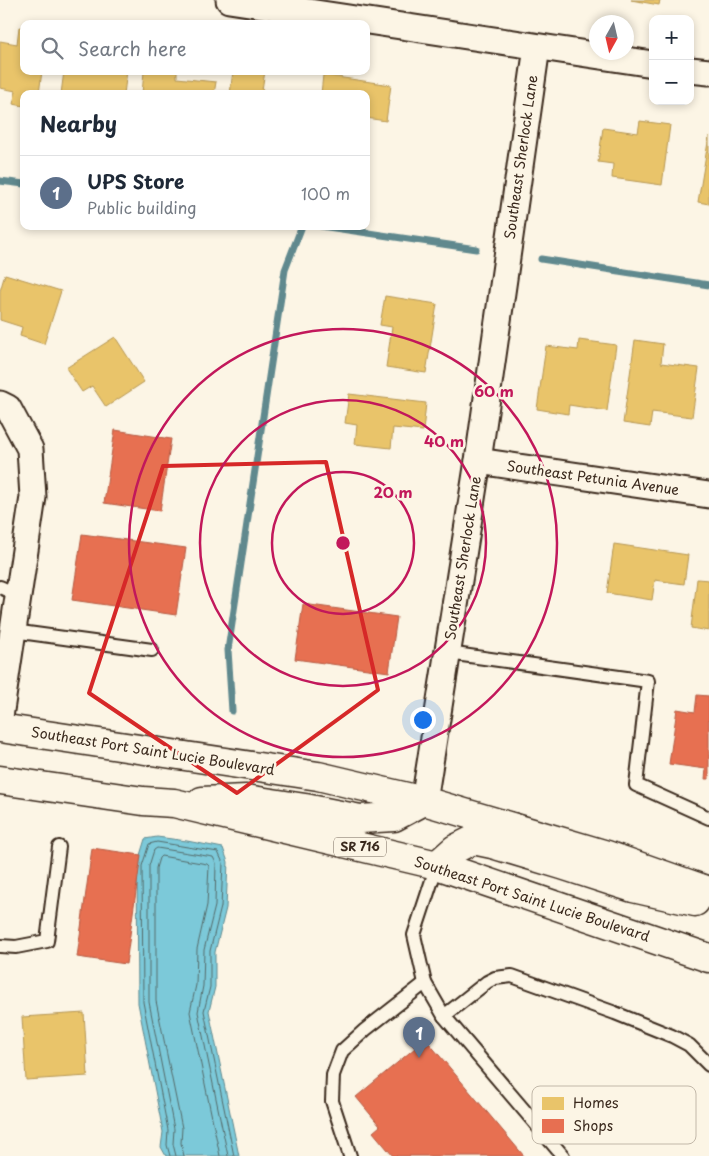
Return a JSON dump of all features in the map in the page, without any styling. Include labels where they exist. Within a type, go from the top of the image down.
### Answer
[{"type":"main road","name":"Southeast Port Saint Lucie Boulevard","points":[[0,728],[318,776],[424,801],[607,855],[709,891]]},
{"type":"main road","name":"Southeast Port Saint Lucie Boulevard","points":[[0,780],[144,801],[174,803],[437,864],[709,958]]},
{"type":"main road","points":[[174,803],[246,798],[360,819],[394,817],[424,801]]},
{"type":"main road","points":[[437,864],[455,849],[474,840],[553,862],[633,888],[709,906]]},
{"type":"street","points":[[229,0],[360,20]]},
{"type":"street","points":[[370,22],[649,63]]},
{"type":"street","name":"Southeast Sherlock Lane","points":[[424,801],[478,461],[537,47]]},
{"type":"street","points":[[694,70],[709,72]]},
{"type":"street","points":[[0,404],[8,408],[30,449],[33,497],[9,591],[13,631],[0,717]]},
{"type":"street","name":"Southeast Petunia Avenue","points":[[478,461],[709,495]]},
{"type":"lane","points":[[13,631],[152,650]]},
{"type":"lane","points":[[448,653],[648,681],[636,785],[709,818]]},
{"type":"lane","points":[[0,946],[16,947],[47,941],[59,847]]},
{"type":"lane","points":[[437,864],[414,935],[425,982],[444,1016],[532,1120]]},
{"type":"lane","points":[[444,1016],[487,982],[495,978],[512,976],[615,1013],[672,1036],[689,1045],[709,1064]]},
{"type":"lane","points":[[350,1156],[332,1101],[332,1075],[342,1051],[425,982]]},
{"type":"lane","points":[[553,1144],[563,1156]]},
{"type":"highlighted area","points":[[326,462],[378,690],[237,793],[89,693],[163,466]]},
{"type":"water","points":[[157,837],[223,848],[228,862],[226,908],[215,952],[215,987],[209,1011],[239,1156],[166,1156],[161,1147],[163,1132],[138,1003],[137,865],[145,839]]},
{"type":"building: Homes","points":[[631,0],[660,0],[659,5]]},
{"type":"building: Homes","points":[[19,27],[20,75],[41,75],[40,90],[20,90],[20,105],[13,104],[16,91],[0,88],[0,41],[17,44]]},
{"type":"building: Homes","points":[[63,75],[126,75],[125,90],[62,90]]},
{"type":"building: Homes","points":[[144,75],[177,75],[177,78],[216,82],[215,90],[142,90]]},
{"type":"building: Homes","points":[[232,75],[264,75],[262,90],[231,90]]},
{"type":"building: Homes","points":[[323,75],[391,85],[386,121],[370,119],[370,90],[321,90]]},
{"type":"building: Homes","points":[[640,121],[670,125],[662,185],[612,178],[613,164],[598,162],[603,128],[638,133]]},
{"type":"building: Homes","points":[[709,136],[709,204],[698,202]]},
{"type":"building: Homes","points":[[5,274],[61,291],[44,344],[20,336],[22,327],[0,320],[0,291]]},
{"type":"building: Homes","points":[[385,296],[437,304],[426,373],[386,367],[392,327],[380,325]]},
{"type":"building: Homes","points":[[115,337],[144,382],[106,407],[92,386],[82,392],[66,368]]},
{"type":"building: Homes","points":[[579,340],[616,345],[607,411],[569,405],[568,414],[537,409],[546,346],[578,350]]},
{"type":"building: Homes","points":[[635,340],[663,344],[661,363],[699,368],[692,417],[652,412],[650,427],[623,423]]},
{"type":"building: Homes","points":[[349,394],[426,403],[423,431],[393,428],[391,448],[355,444],[357,425],[345,423]]},
{"type":"building: Homes","points":[[614,544],[688,555],[684,584],[655,580],[652,600],[607,593]]},
{"type":"building: Homes","points":[[697,579],[709,580],[709,631],[691,628]]},
{"type":"building: Homes","points":[[84,1013],[88,1076],[26,1080],[22,1017]]},
{"type":"building: Shops","points":[[115,430],[171,439],[160,511],[104,503]]},
{"type":"building: Shops","points":[[82,534],[186,548],[176,615],[72,600]]},
{"type":"building: Shops","points":[[303,604],[397,617],[389,672],[295,659]]},
{"type":"building: Shops","points":[[697,695],[709,696],[709,779],[705,779],[706,769],[669,764],[677,709],[695,712]]},
{"type":"building: Shops","points":[[92,848],[141,855],[126,964],[77,957]]},
{"type":"building: Shops","points":[[418,1030],[524,1156],[393,1156],[373,1132],[380,1126],[356,1097],[415,1048],[407,1039]]},
{"type":"waterway","points":[[0,181],[20,184]]},
{"type":"waterway","points":[[232,711],[228,650],[285,270],[300,230]]},
{"type":"waterway","points":[[348,230],[476,249]]},
{"type":"waterway","points":[[541,259],[709,285]]},
{"type":"place","name":"UPS Store","points":[[419,1058]]}]
